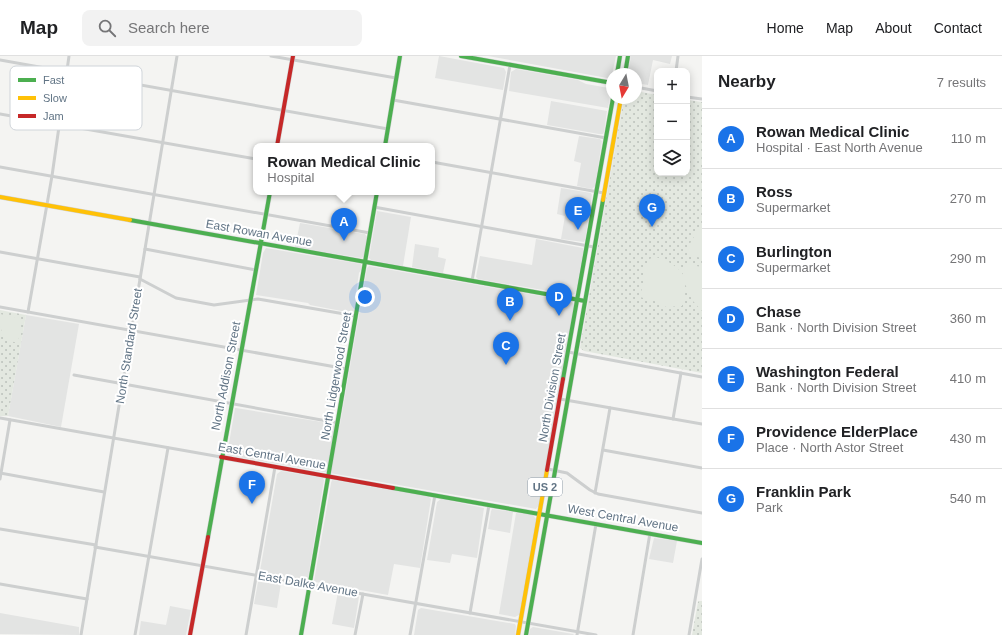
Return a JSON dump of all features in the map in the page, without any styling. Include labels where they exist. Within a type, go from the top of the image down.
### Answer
[{"type":"street","points":[[67,66],[69,56]]},
{"type":"street","name":"North Standard Street","points":[[81,635],[177,56]]},
{"type":"street","points":[[271,56],[292,58],[396,78]]},
{"type":"street","points":[[386,143],[400,56]]},
{"type":"street","points":[[461,56],[606,82]]},
{"type":"street","points":[[618,68],[620,56]]},
{"type":"street","points":[[626,68],[628,56]]},
{"type":"street","points":[[676,68],[678,56]]},
{"type":"street","points":[[278,143],[292,58]]},
{"type":"street","points":[[0,60],[33,66]]},
{"type":"street","points":[[472,281],[510,65]]},
{"type":"street","points":[[142,86],[388,129]]},
{"type":"street","points":[[642,88],[654,90]]},
{"type":"street","points":[[690,97],[702,99]]},
{"type":"street","points":[[392,100],[606,138]]},
{"type":"street","name":"North Division Street","points":[[518,635],[612,104]]},
{"type":"street","name":"North Division Street","points":[[526,635],[620,104]]},
{"type":"street","points":[[0,114],[10,116]]},
{"type":"street","points":[[28,312],[52,176],[58,130]]},
{"type":"street","points":[[94,130],[253,158]]},
{"type":"street","points":[[435,163],[604,193]]},
{"type":"street","points":[[0,167],[370,232]]},
{"type":"street","name":"North Addison Street","points":[[190,635],[269,195]]},
{"type":"street","name":"North Lidgerwood Street","points":[[301,635],[376,195]]},
{"type":"street","name":"East Rowan Avenue","points":[[0,197],[585,301]]},
{"type":"street","points":[[374,208],[594,247]]},
{"type":"street","points":[[145,249],[256,270]]},
{"type":"street","points":[[0,252],[140,278],[176,298],[214,305],[258,299],[356,316]]},
{"type":"street","points":[[0,307],[347,369]]},
{"type":"street","points":[[568,352],[702,377]]},
{"type":"street","points":[[673,419],[681,373]]},
{"type":"street","points":[[74,375],[338,423]]},
{"type":"street","points":[[560,399],[702,424]]},
{"type":"street","points":[[595,493],[610,408]]},
{"type":"street","name":"East Central Avenue","points":[[0,418],[540,514]]},
{"type":"street","points":[[0,479],[10,420]]},
{"type":"street","points":[[135,635],[168,448]]},
{"type":"street","points":[[603,450],[702,468]]},
{"type":"street","points":[[246,635],[275,467]]},
{"type":"street","points":[[548,469],[571,475],[586,488],[595,493],[702,513]]},
{"type":"street","points":[[0,473],[104,492]]},
{"type":"street","points":[[410,635],[435,495]]},
{"type":"street","points":[[470,613],[489,505]]},
{"type":"street","name":"West Central Avenue","points":[[540,514],[702,543]]},
{"type":"street","points":[[577,633],[596,524]]},
{"type":"street","name":"East Dalke Avenue","points":[[0,528],[202,566],[528,623],[577,633],[596,635]]},
{"type":"street","points":[[633,635],[650,534]]},
{"type":"street","points":[[689,635],[702,559]]},
{"type":"street","points":[[0,584],[87,599]]},
{"type":"street","points":[[355,635],[363,594]]},
{"type":"shaded area","points":[[439,56],[504,68],[506,72],[503,90],[435,78]]},
{"type":"shaded area","points":[[488,56],[616,56],[613,68],[606,68],[606,78]]},
{"type":"shaded area","points":[[631,56],[672,56],[670,64],[653,60],[648,85],[642,84],[642,68],[629,68]]},
{"type":"shaded area","points":[[516,69],[578,80],[586,84],[606,87],[606,104],[609,104],[608,108],[509,91],[511,72]]},
{"type":"shaded area","points":[[642,92],[654,94],[654,176],[690,176],[690,100],[702,102],[702,373],[584,351],[580,348],[623,104],[642,104]]},
{"type":"shaded area","points":[[551,101],[607,111],[603,134],[547,125]]},
{"type":"shaded area","points":[[579,136],[600,139],[602,141],[595,186],[592,189],[577,186],[581,163],[574,161]]},
{"type":"shaded area","points":[[561,188],[591,193],[592,195],[584,242],[561,239],[565,216],[557,214]]},
{"type":"shaded area","points":[[377,211],[411,217],[403,266],[371,260],[369,258]]},
{"type":"shaded area","points":[[300,223],[365,234],[367,237],[364,257],[361,258],[295,247]]},
{"type":"shaded area","points":[[702,226],[702,258],[687,255],[691,241]]},
{"type":"shaded area","points":[[536,239],[583,248],[575,294],[572,295],[478,279],[476,277],[480,256],[532,265]]},
{"type":"shaded area","points":[[415,244],[439,248],[438,257],[446,259],[443,273],[412,267]]},
{"type":"shaded area","points":[[266,248],[361,264],[362,268],[359,273],[356,293],[357,298],[354,311],[352,313],[310,305],[308,303],[256,295],[263,253]]},
{"type":"shaded area","points":[[652,256],[670,263],[684,276],[685,264],[702,267],[702,311],[692,300],[685,284],[682,306],[666,307],[661,303],[640,297],[645,275],[644,270]]},
{"type":"shaded area","points":[[369,266],[569,301],[573,303],[574,306],[539,505],[536,509],[227,455],[235,408],[340,425],[367,268]]},
{"type":"shaded area","points":[[0,310],[26,315],[8,416],[0,416]]},
{"type":"shaded area","points":[[0,314],[22,320],[18,343],[12,342],[2,333]]},
{"type":"shaded area","points":[[26,315],[79,324],[61,427],[8,416]]},
{"type":"shaded area","points":[[281,471],[323,478],[324,480],[308,578],[306,581],[262,573],[260,571],[277,474]]},
{"type":"shaded area","points":[[332,480],[429,497],[431,499],[420,568],[394,564],[388,595],[314,581]]},
{"type":"shaded area","points":[[441,499],[484,508],[477,558],[452,554],[450,563],[427,560],[437,502]]},
{"type":"shaded area","points":[[492,509],[513,512],[510,533],[488,529]]},
{"type":"shaded area","points":[[516,513],[533,515],[536,519],[519,615],[515,617],[499,614]]},
{"type":"shaded area","points":[[654,538],[677,541],[673,563],[649,559]]},
{"type":"shaded area","points":[[261,579],[281,583],[277,608],[254,604],[258,582]]},
{"type":"shaded area","points":[[338,592],[359,597],[354,628],[332,624]]},
{"type":"shaded area","points":[[702,601],[702,635],[692,635],[698,602]]},
{"type":"shaded area","points":[[170,606],[191,610],[186,635],[139,635],[141,621],[166,625]]},
{"type":"shaded area","points":[[421,608],[515,624],[515,635],[414,635],[418,610]]},
{"type":"shaded area","points":[[0,613],[79,627],[79,635],[0,634]]},
{"type":"shaded area","points":[[533,627],[574,635],[529,635],[530,629]]},
{"type":"traffic: fast","points":[[386,143],[400,56]]},
{"type":"traffic: fast","points":[[461,56],[606,82]]},
{"type":"traffic: fast","points":[[618,68],[620,56]]},
{"type":"traffic: fast","points":[[626,68],[628,56]]},
{"type":"traffic: fast","points":[[563,379],[612,104]]},
{"type":"traffic: fast","points":[[208,537],[269,195]]},
{"type":"traffic: fast","points":[[301,635],[376,195]]},
{"type":"traffic: fast","points":[[526,635],[603,200]]},
{"type":"traffic: fast","points":[[130,220],[585,301]]},
{"type":"traffic: fast","points":[[393,488],[702,543]]},
{"type":"traffic: slow","points":[[603,200],[620,104]]},
{"type":"traffic: slow","points":[[0,197],[130,220]]},
{"type":"traffic: slow","points":[[518,635],[547,470]]},
{"type":"traffic: jam","points":[[278,143],[293,56]]},
{"type":"traffic: jam","points":[[547,470],[563,379]]},
{"type":"traffic: jam","points":[[221,457],[393,488]]},
{"type":"traffic: jam","points":[[190,635],[208,537]]},
{"type":"place","name":"Franklin Park","points":[[652,227]]},
{"type":"place","name":"Washington Federal","points":[[578,230]]},
{"type":"place","name":"Rowan Medical Clinic","points":[[344,241]]},
{"type":"place","name":"Chase","points":[[559,316]]},
{"type":"place","name":"Ross","points":[[510,321]]},
{"type":"place","name":"Burlington","points":[[506,365]]},
{"type":"place","name":"Providence ElderPlace","points":[[252,504]]}]
